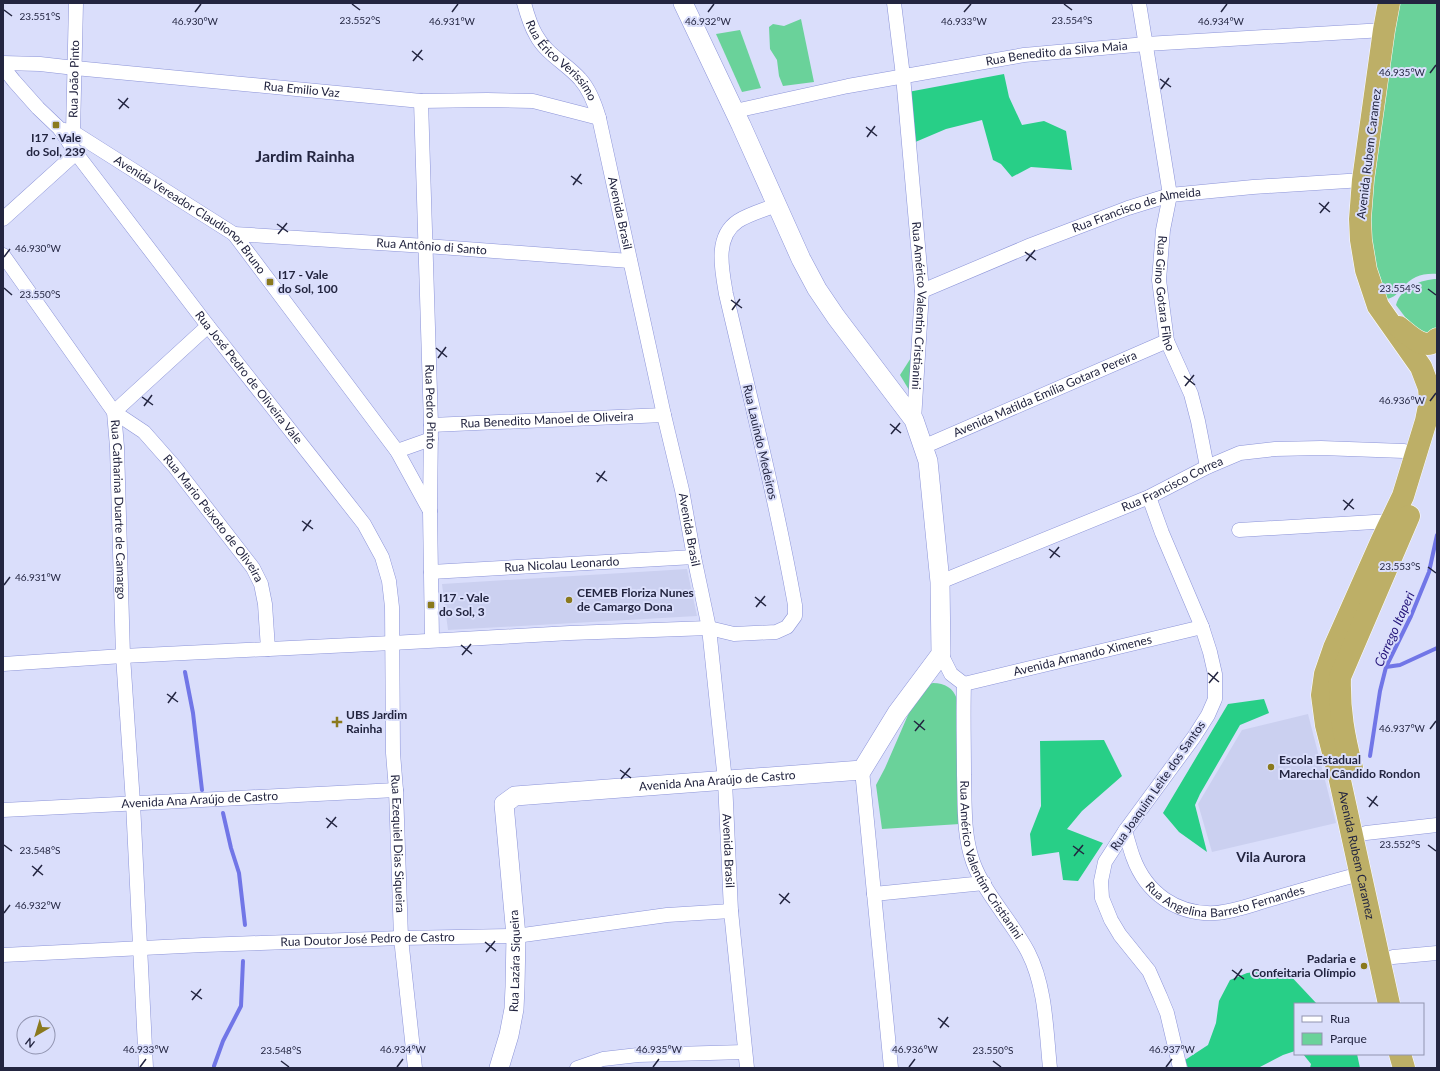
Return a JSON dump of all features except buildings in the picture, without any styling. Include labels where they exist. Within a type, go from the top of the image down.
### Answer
[{"type":"highway","name":"Avenida Rubem Caramez","points":[[1389,3],[1363,180],[1360,219],[1361,240],[1369,281],[1378,306],[1421,367],[1429,388],[1430,401],[1403,496],[1334,648],[1325,674],[1322,695],[1326,725],[1339,776],[1389,1003]]},
{"type":"highway","points":[[1384,316],[1417,342],[1425,344],[1434,342],[1437,339]]},
{"type":"highway","name":"Avenida Rubem Caramez","points":[[1403,1003],[1341,720],[1340,677],[1417,498],[1437,428]]},
{"type":"highway","points":[[1400,1055],[1404,1068]]},
{"type":"highway","points":[[1413,1055],[1416,1068]]},
{"type":"street","name":"Rua João Pinto","points":[[66,130],[75,68],[76,3]]},
{"type":"street","name":"Rua Érico Verissimo","points":[[524,3],[536,36],[552,55],[581,80],[594,101],[599,118]]},
{"type":"street","points":[[683,3],[735,111],[801,259],[817,289],[914,420]]},
{"type":"street","name":"Rua Américo Valentin Cristianini","points":[[894,3],[903,76],[922,291],[914,420],[928,461],[940,582],[941,654]]},
{"type":"street","name":"Rua Gino Gotara Filho","points":[[1139,3],[1170,195],[1163,230],[1159,280],[1167,341],[1191,394],[1207,467]]},
{"type":"street","name":"Rua Benedito da Silva Maia","points":[[735,111],[848,86],[1024,55],[1146,44],[1384,30]]},
{"type":"street","name":"Rua Emilio Vaz","points":[[3,63],[40,64],[421,101],[533,101],[599,118]]},
{"type":"street","name":"Avenida Vereador Claudionor Bruno","points":[[3,67],[38,108],[66,130],[234,234],[397,450],[430,511]]},
{"type":"street","name":"Rua Pedro Pinto","points":[[421,101],[431,432],[430,511],[432,640]]},
{"type":"street","name":"Avenida Brasil","points":[[599,118],[664,415],[682,490],[709,628],[725,781],[731,911],[747,1068]]},
{"type":"street","name":"Rua José Pedro de Oliveira Vale","points":[[66,130],[76,153],[208,326],[364,524],[382,557],[389,581],[392,607],[392,643]]},
{"type":"street","points":[[3,219],[76,153]]},
{"type":"street","name":"Rua Francisco de Almeida","points":[[922,291],[1044,240],[1128,208],[1170,195],[1253,187],[1363,180]]},
{"type":"street","name":"Rua Lauindo Medeiros","points":[[3,664],[123,656],[570,633],[709,628],[734,634],[776,632],[788,627],[794,616],[795,605],[774,498],[726,294],[722,260],[723,241],[733,226],[739,221],[776,205]]},
{"type":"street","name":"Rua Antônio di Santo","points":[[234,234],[630,261]]},
{"type":"street","name":"Rua Catharina Duarte de Camargo","points":[[3,255],[114,412],[118,447],[123,656],[133,803],[139,949]]},
{"type":"street","points":[[114,412],[208,326]]},
{"type":"street","name":"Avenida Matilda Emília Gotara Pereira","points":[[923,447],[1167,341]]},
{"type":"street","name":"Rua Mario Peixoto de Oliveira","points":[[114,412],[144,432],[174,466],[253,568],[261,584],[265,604],[268,649]]},
{"type":"street","name":"Rua Benedito Manoel de Oliveira","points":[[397,450],[431,432],[664,415]]},
{"type":"street","name":"Rua Francisco Correa","points":[[940,582],[1149,497],[1207,467],[1240,453],[1275,449],[1322,448],[1376,449],[1404,451],[1416,454]]},
{"type":"street","name":"Rua Joaquim Leite dos Santos","points":[[1149,497],[1162,533],[1202,627],[1210,652],[1214,674],[1215,699],[1208,715],[1194,737],[1125,831],[1105,862],[1101,881],[1102,898],[1111,920],[1120,935],[1149,971],[1160,996],[1167,1013],[1180,1068]]},
{"type":"street","points":[[1239,530],[1391,521]]},
{"type":"street","name":"Rua Nicolau Leonardo","points":[[431,572],[694,557]]},
{"type":"street","name":"Avenida Armando Ximenes","points":[[964,684],[1202,627]]},
{"type":"street","name":"Rua Ezequiel Dias Siqueira","points":[[392,643],[393,753],[396,790],[401,938],[415,1068]]},
{"type":"street","points":[[891,1068],[862,770],[897,713],[941,654],[951,674],[964,684]]},
{"type":"street","name":"Rua Américo Valentim Cristianini","points":[[964,684],[965,820],[969,846],[973,863],[1028,953],[1038,977],[1045,1013],[1050,1068]]},
{"type":"street","name":"Avenida Ana Araújo de Castro","points":[[504,804],[516,796],[862,770]]},
{"type":"street","name":"Avenida Ana Araújo de Castro","points":[[3,810],[396,790]]},
{"type":"street","name":"Rua Lazára Siqueira","points":[[499,1068],[509,1035],[514,1009],[516,936],[504,804]]},
{"type":"street","points":[[1366,833],[1437,824]]},
{"type":"street","name":"Rua Angelina Barreto Fernandes","points":[[1125,831],[1133,857],[1141,875],[1155,892],[1176,907],[1194,913],[1216,913],[1238,908],[1360,874]]},
{"type":"street","points":[[874,894],[984,883]]},
{"type":"street","name":"Rua Doutor José Pedro de Castro","points":[[3,955],[203,945],[401,938],[516,936],[667,915],[731,911]]},
{"type":"street","points":[[139,949],[146,1068]]},
{"type":"street","points":[[1393,957],[1437,953]]},
{"type":"street","points":[[577,1068],[603,1059],[638,1055],[745,1052]]},
{"type":"shaded area","name":"CEMEB Floriza Nunes de Camargo Dona","points":[[687,569],[697,616],[448,630],[442,584]]},
{"type":"shaded area","name":"Escola Estadual Marechal Cândido Rondon","points":[[1308,714],[1336,823],[1212,852],[1198,804],[1242,730]]},
{"type":"green space","points":[[1397,3],[1437,3],[1437,274],[1427,274],[1414,278],[1396,295],[1387,299],[1372,259],[1370,222],[1377,146]]},
{"type":"green space","points":[[801,19],[814,82],[783,86],[779,76],[777,60],[770,49],[769,27],[773,24],[784,26]]},
{"type":"green space","points":[[740,30],[761,88],[742,92],[716,34]]},
{"type":"green space","points":[[1004,74],[1009,97],[1022,125],[1044,121],[1066,131],[1072,170],[1031,167],[1012,177],[1001,164],[993,160],[982,120],[946,129],[913,143],[908,92]]},
{"type":"green space","points":[[1431,279],[1437,279],[1437,330],[1433,334],[1415,330],[1396,305],[1398,299],[1407,289],[1412,286]]},
{"type":"green space","points":[[914,353],[912,395],[900,375]]},
{"type":"green space","points":[[933,683],[945,685],[951,689],[957,699],[960,824],[882,829],[876,785],[885,768],[918,692]]},
{"type":"green space","points":[[1264,699],[1269,713],[1240,725],[1195,805],[1207,852],[1179,832],[1163,813],[1228,704]]},
{"type":"green space","points":[[1104,740],[1122,776],[1082,811],[1067,829],[1103,843],[1078,881],[1063,880],[1059,852],[1032,856],[1030,834],[1041,806],[1040,741]]},
{"type":"green space","points":[[1262,971],[1287,972],[1316,1003],[1294,1003],[1294,1051],[1283,1055],[1258,1068],[1188,1068],[1185,1060],[1208,1045],[1216,1023],[1219,1001],[1230,980],[1247,973]]},
{"type":"green space","points":[[1304,1055],[1357,1055],[1360,1068],[1310,1068],[1311,1064]]},
{"type":"waterway","name":"Córrego Itaperi","points":[[1370,756],[1380,691],[1386,667],[1411,616],[1429,572],[1437,535]]},
{"type":"waterway","points":[[1386,667],[1400,665],[1437,648]]},
{"type":"waterway","points":[[185,672],[193,713],[202,790]]},
{"type":"waterway","points":[[223,813],[231,848],[239,873],[245,925]]},
{"type":"waterway","points":[[214,1066],[223,1041],[241,1006],[243,961]]},
{"type":"place","name":"I17 - Vale do Sol, 239","points":[[56,125]]},
{"type":"place","name":"I17 - Vale do Sol, 100","points":[[270,282]]},
{"type":"place","name":"CEMEB Floriza Nunes de Camargo Dona","points":[[569,600]]},
{"type":"place","name":"I17 - Vale do Sol, 3","points":[[431,605]]},
{"type":"place","name":"UBS Jardim Rainha","points":[[337,722]]},
{"type":"place","name":"Escola Estadual Marechal Cândido Rondon","points":[[1271,767]]},
{"type":"place","name":"Padaria e Confeitaria Olímpio","points":[[1364,966]]},
{"type":"district","name":"Jardim Rainha","points":[[305,156]]},
{"type":"district","name":"Vila Aurora","points":[[1271,857]]}]
